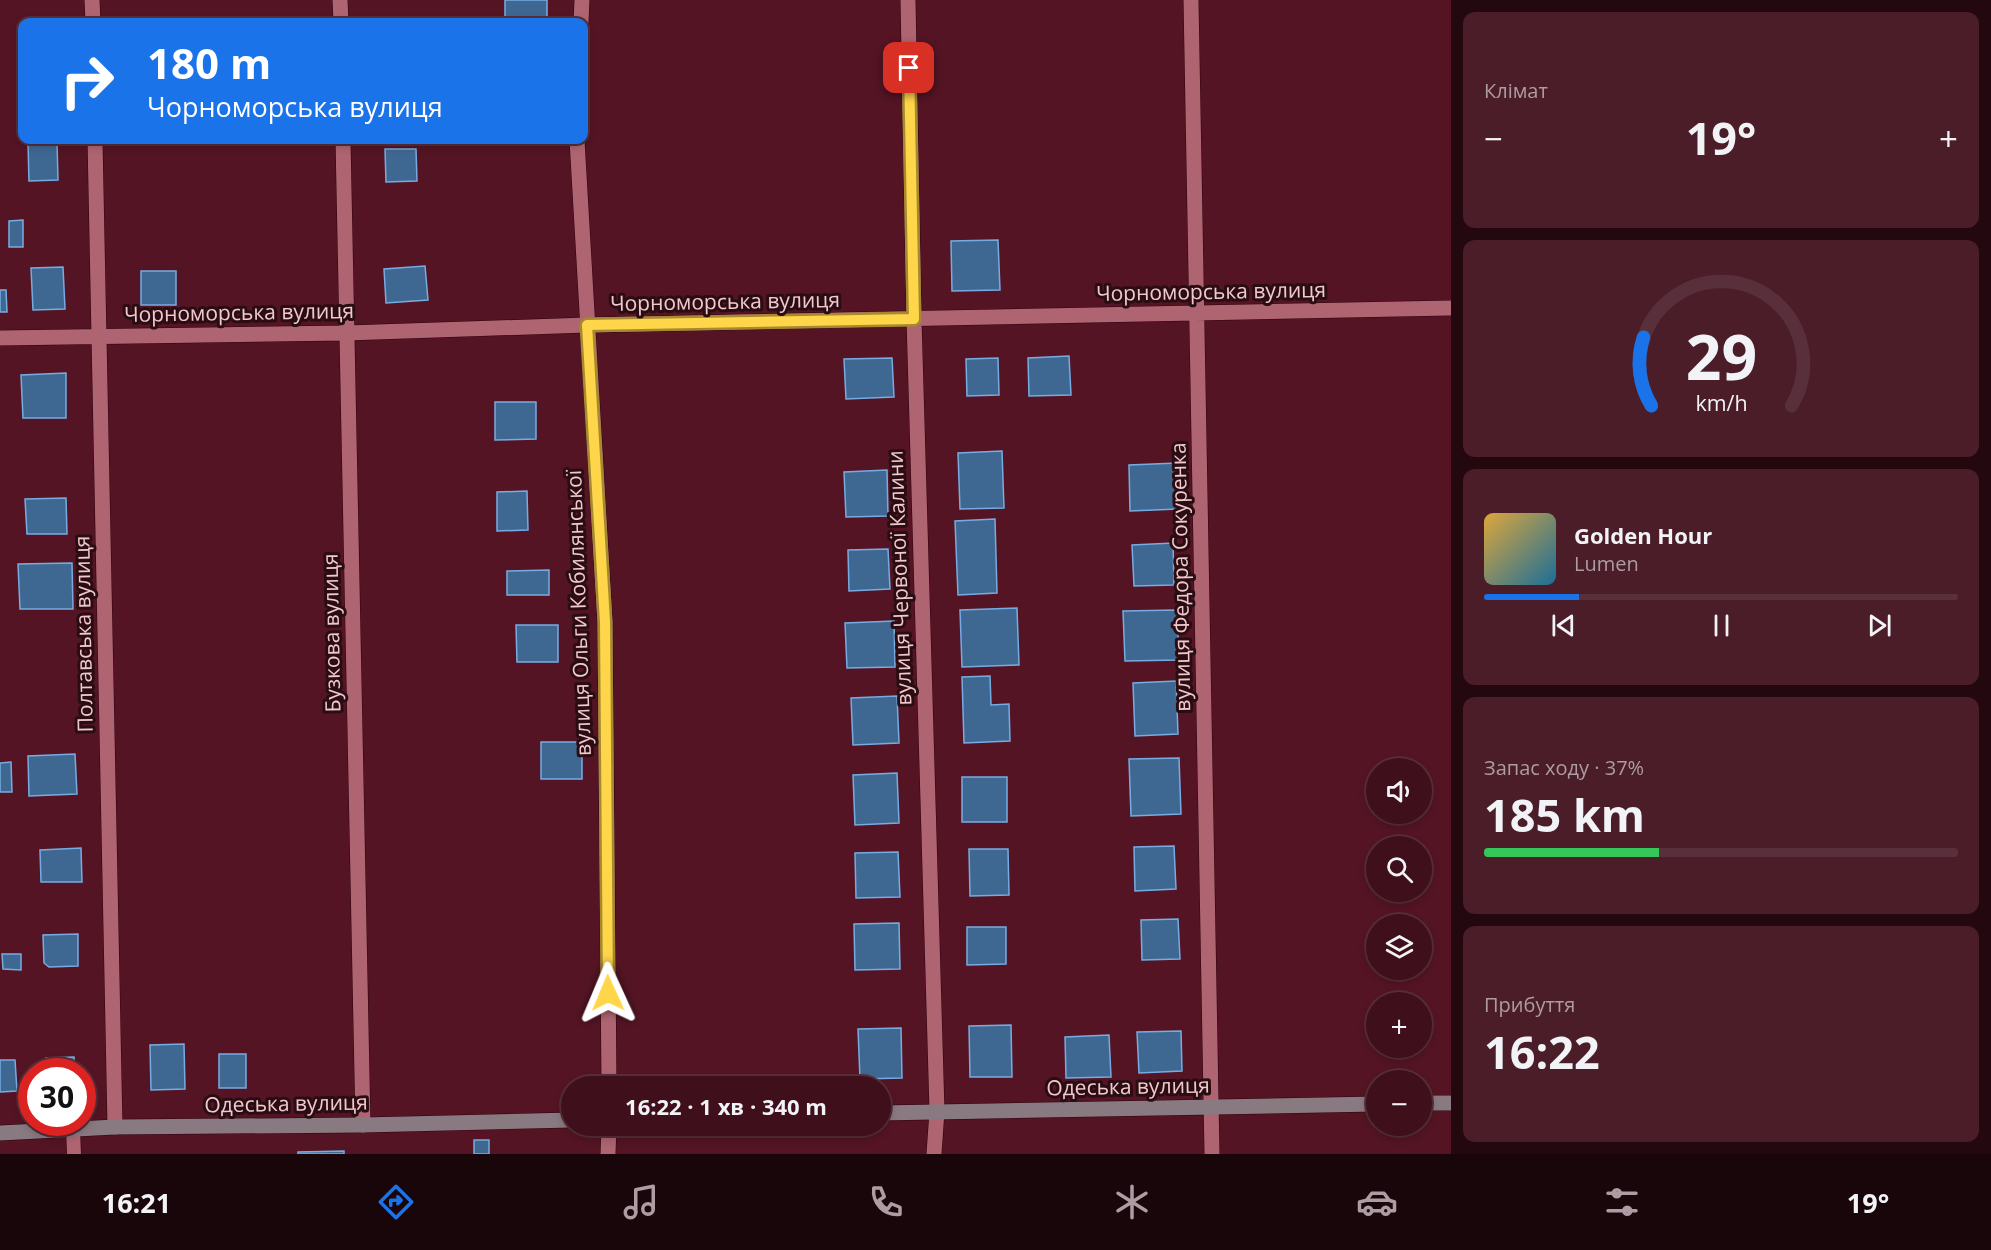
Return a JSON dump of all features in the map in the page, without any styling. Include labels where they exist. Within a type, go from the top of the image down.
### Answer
[{"type":"street","points":[[92,0],[93,18]]},
{"type":"street","points":[[340,0],[341,18]]},
{"type":"street","points":[[581,18],[582,0]]},
{"type":"street","name":"вулиця Червоної Калини","points":[[908,0],[914,319],[937,1111],[934,1154]]},
{"type":"street","name":"вулиця Федора Сокуренка","points":[[1191,0],[1212,1154]]},
{"type":"street","name":"Полтавська вулиця","points":[[95,144],[116,1127]]},
{"type":"street","name":"Бузкова вулиця","points":[[343,144],[363,1125]]},
{"type":"street","name":"вулиця Ольги Кобилянської","points":[[577,144],[605,622],[609,1076]]},
{"type":"street","name":"Чорноморська вулиця","points":[[0,338],[347,333],[587,325],[1451,309]]},
{"type":"street","points":[[1432,1103],[1451,1103]]},
{"type":"street","name":"Одеська вулиця","points":[[891,1113],[1366,1104]]},
{"type":"street","name":"Одеська вулиця","points":[[96,1128],[561,1120]]},
{"type":"street","name":"Одеська вулиця","points":[[0,1133],[18,1132]]},
{"type":"street","points":[[608,1154],[609,1136]]},
{"type":"lane","points":[[74,1136],[74,1154]]},
{"type":"building","points":[[505,0],[547,0],[547,18],[505,18]]},
{"type":"building","points":[[28,144],[57,144],[58,180],[29,181]]},
{"type":"building","points":[[385,149],[416,149],[417,181],[386,182]]},
{"type":"building","points":[[23,220],[23,247],[9,247],[9,221]]},
{"type":"building","points":[[998,240],[1000,290],[952,291],[951,241]]},
{"type":"building","points":[[425,266],[428,300],[386,303],[384,269]]},
{"type":"building","points":[[63,267],[65,309],[33,310],[31,268]]},
{"type":"building","points":[[141,271],[176,271],[176,305],[141,305]]},
{"type":"building","points":[[0,290],[6,290],[7,312],[0,312]]},
{"type":"building","points":[[1069,356],[1071,395],[1029,396],[1028,358]]},
{"type":"building","points":[[892,358],[894,397],[846,399],[844,359]]},
{"type":"building","points":[[998,358],[999,395],[967,396],[966,359]]},
{"type":"building","points":[[66,373],[66,418],[23,418],[21,375]]},
{"type":"building","points":[[495,402],[536,402],[536,439],[495,440]]},
{"type":"building","points":[[1002,451],[1004,508],[960,509],[958,453]]},
{"type":"building","points":[[1177,463],[1178,509],[1130,511],[1129,465]]},
{"type":"building","points":[[887,470],[888,516],[846,517],[844,472]]},
{"type":"building","points":[[527,491],[528,530],[497,531],[497,492]]},
{"type":"building","points":[[66,498],[67,534],[27,534],[25,499]]},
{"type":"building","points":[[995,519],[997,593],[958,595],[955,521]]},
{"type":"building","points":[[1173,543],[1174,585],[1134,586],[1132,545]]},
{"type":"building","points":[[888,549],[890,589],[849,591],[848,550]]},
{"type":"building","points":[[72,563],[73,609],[20,609],[18,564]]},
{"type":"building","points":[[549,570],[549,595],[507,595],[507,571]]},
{"type":"building","points":[[1017,608],[1019,665],[962,667],[960,610]]},
{"type":"building","points":[[1177,610],[1179,660],[1125,661],[1123,611]]},
{"type":"building","points":[[894,621],[895,667],[847,668],[845,623]]},
{"type":"building","points":[[516,625],[558,625],[558,662],[517,662]]},
{"type":"building","points":[[990,676],[991,705],[1009,704],[1010,741],[964,743],[962,677]]},
{"type":"building","points":[[1176,681],[1178,734],[1135,736],[1133,683]]},
{"type":"building","points":[[897,696],[899,743],[853,745],[851,698]]},
{"type":"building","points":[[541,742],[582,742],[582,779],[541,779]]},
{"type":"building","points":[[75,754],[77,794],[29,796],[28,756]]},
{"type":"building","points":[[1179,758],[1181,814],[1131,816],[1129,759]]},
{"type":"building","points":[[11,762],[12,792],[0,792],[0,763]]},
{"type":"building","points":[[897,773],[899,823],[855,825],[853,775]]},
{"type":"building","points":[[962,777],[1007,777],[1007,822],[962,822]]},
{"type":"building","points":[[1174,846],[1176,889],[1135,891],[1134,847]]},
{"type":"building","points":[[81,848],[82,882],[41,882],[40,850]]},
{"type":"building","points":[[969,849],[1008,849],[1009,895],[970,896]]},
{"type":"building","points":[[898,852],[900,897],[856,898],[855,853]]},
{"type":"building","points":[[1178,919],[1180,959],[1142,960],[1141,920]]},
{"type":"building","points":[[899,923],[900,969],[855,970],[854,924]]},
{"type":"building","points":[[967,927],[1006,927],[1006,964],[967,965]]},
{"type":"building","points":[[78,934],[78,966],[49,967],[44,963],[43,935]]},
{"type":"building","points":[[2,954],[21,954],[21,970],[3,969]]},
{"type":"building","points":[[1011,1025],[1012,1077],[970,1077],[969,1026]]},
{"type":"building","points":[[901,1028],[902,1078],[860,1076],[858,1029]]},
{"type":"building","points":[[1181,1031],[1182,1071],[1139,1073],[1137,1032]]},
{"type":"building","points":[[1109,1035],[1111,1077],[1066,1078],[1065,1037]]},
{"type":"building","points":[[184,1044],[185,1089],[151,1090],[150,1045]]},
{"type":"building","points":[[219,1054],[246,1054],[246,1088],[219,1088]]},
{"type":"building","points":[[0,1060],[15,1060],[17,1091],[0,1092]]},
{"type":"building","points":[[474,1140],[489,1140],[489,1154],[474,1154]]},
{"type":"building","points":[[344,1151],[344,1154],[298,1154],[298,1152]]},
{"type":"route","points":[[608,993],[605,622],[587,325],[914,319],[909,68]]}]
